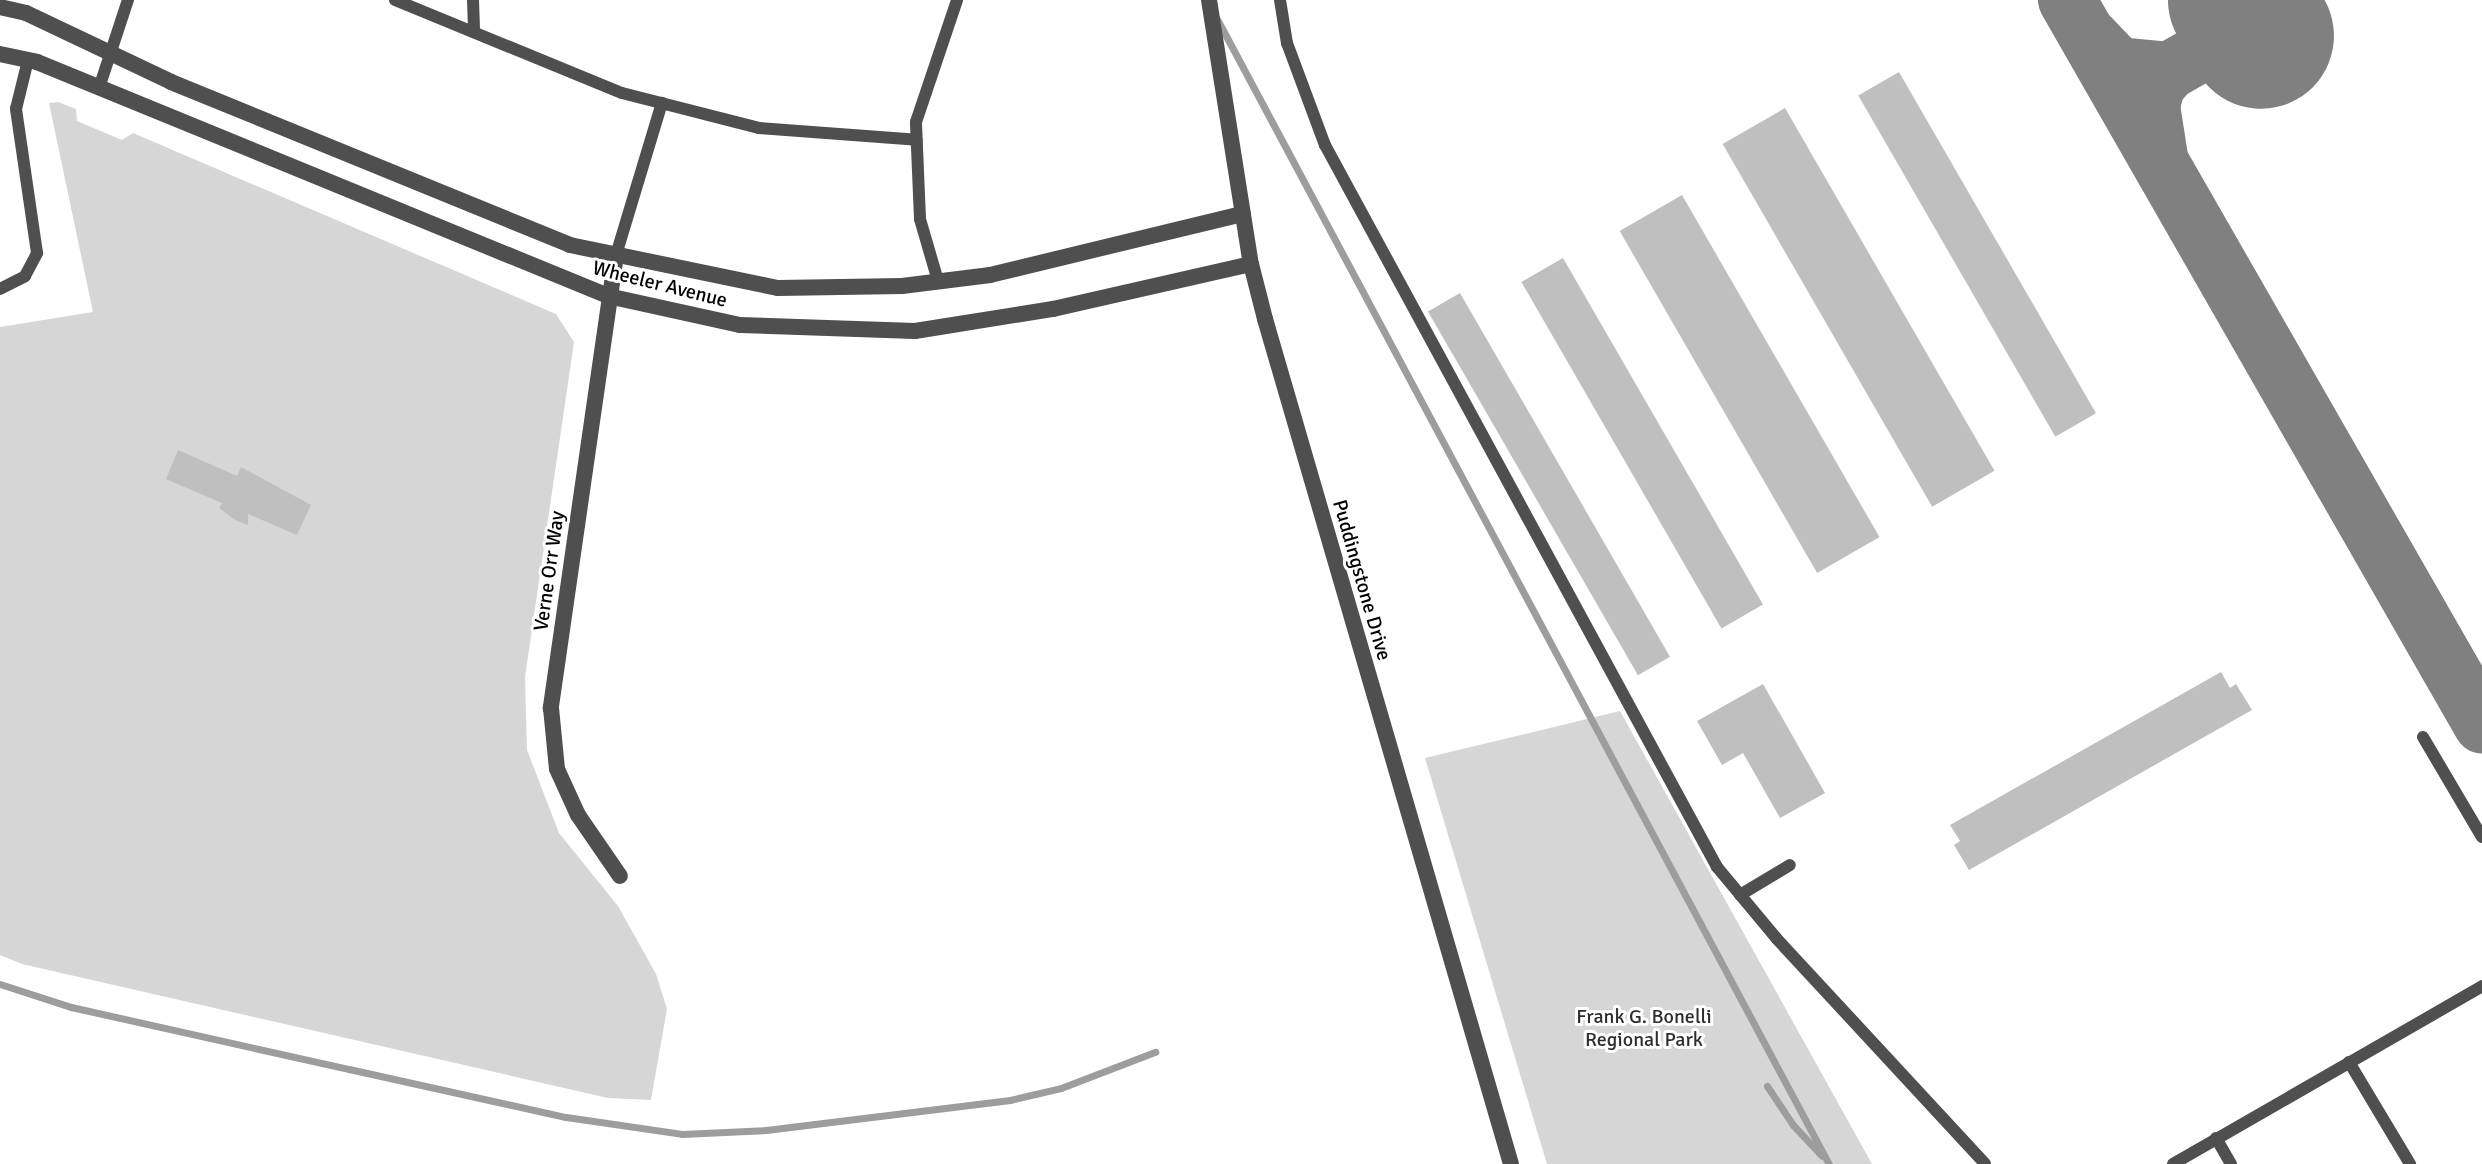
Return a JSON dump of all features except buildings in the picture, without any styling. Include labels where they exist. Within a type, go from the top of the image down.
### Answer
[{"type":"street","name":"Puddingstone Drive","points":[[1209,0],[1251,264],[1511,1164]]},
{"type":"street","name":"Wheeler Avenue","points":[[0,7],[26,13],[112,54],[570,245],[778,288],[938,281],[1089,255],[1243,214]]},
{"type":"street","name":"Wheeler Avenue","points":[[0,54],[28,60],[99,88],[608,296],[740,325],[915,331],[1053,309],[1251,264]]},
{"type":"street","name":"Verne Orr Way","points":[[616,255],[551,708],[557,769],[578,815],[620,876]]},
{"type":"lane","points":[[99,88],[128,0]]},
{"type":"lane","points":[[395,0],[622,93],[759,128],[917,140]]},
{"type":"lane","points":[[473,0],[474,32]]},
{"type":"lane","points":[[938,281],[920,219],[916,122],[957,0]]},
{"type":"lane","points":[[1280,0],[1287,43],[1325,145],[1717,867],[1985,1164]]},
{"type":"lane","points":[[0,289],[25,276],[37,253],[16,109],[28,60]]},
{"type":"lane","points":[[616,255],[662,103]]},
{"type":"lane","points":[[2423,737],[2482,837]]},
{"type":"lane","points":[[1740,895],[1790,865]]},
{"type":"lane","points":[[2173,1164],[2482,986]]},
{"type":"lane","points":[[2349,1062],[2409,1164]]},
{"type":"lane","points":[[2216,1138],[2231,1164]]},
{"type":"green space","points":[[58,102],[76,109],[77,121],[122,140],[133,133],[556,314],[574,342],[525,677],[527,750],[559,833],[618,906],[656,974],[667,1009],[651,1100],[608,1098],[22,964],[0,955],[0,327],[93,312],[49,103]]},
{"type":"green space","name":"Frank G. Bonelli Regional Park","points":[[1620,711],[1872,1164],[1547,1164],[1425,758]]},
{"type":"waterway","points":[[1217,19],[1829,1164]]},
{"type":"waterway","points":[[0,984],[71,1007],[566,1117],[682,1134],[766,1130],[1010,1100],[1061,1088],[1155,1052]]},
{"type":"waterway","points":[[1767,1086],[1793,1125],[1822,1156]]},
{"type":"taxiway","points":[[2067,0],[2482,724]]},
{"type":"taxiway","points":[[2169,71],[2293,0]]},
{"type":"taxiway","points":[[2090,37],[2118,66],[2169,71],[2156,86],[2151,106],[2159,157]]},
{"type":"runway","points":[[2241,0],[2261,36]]}]
